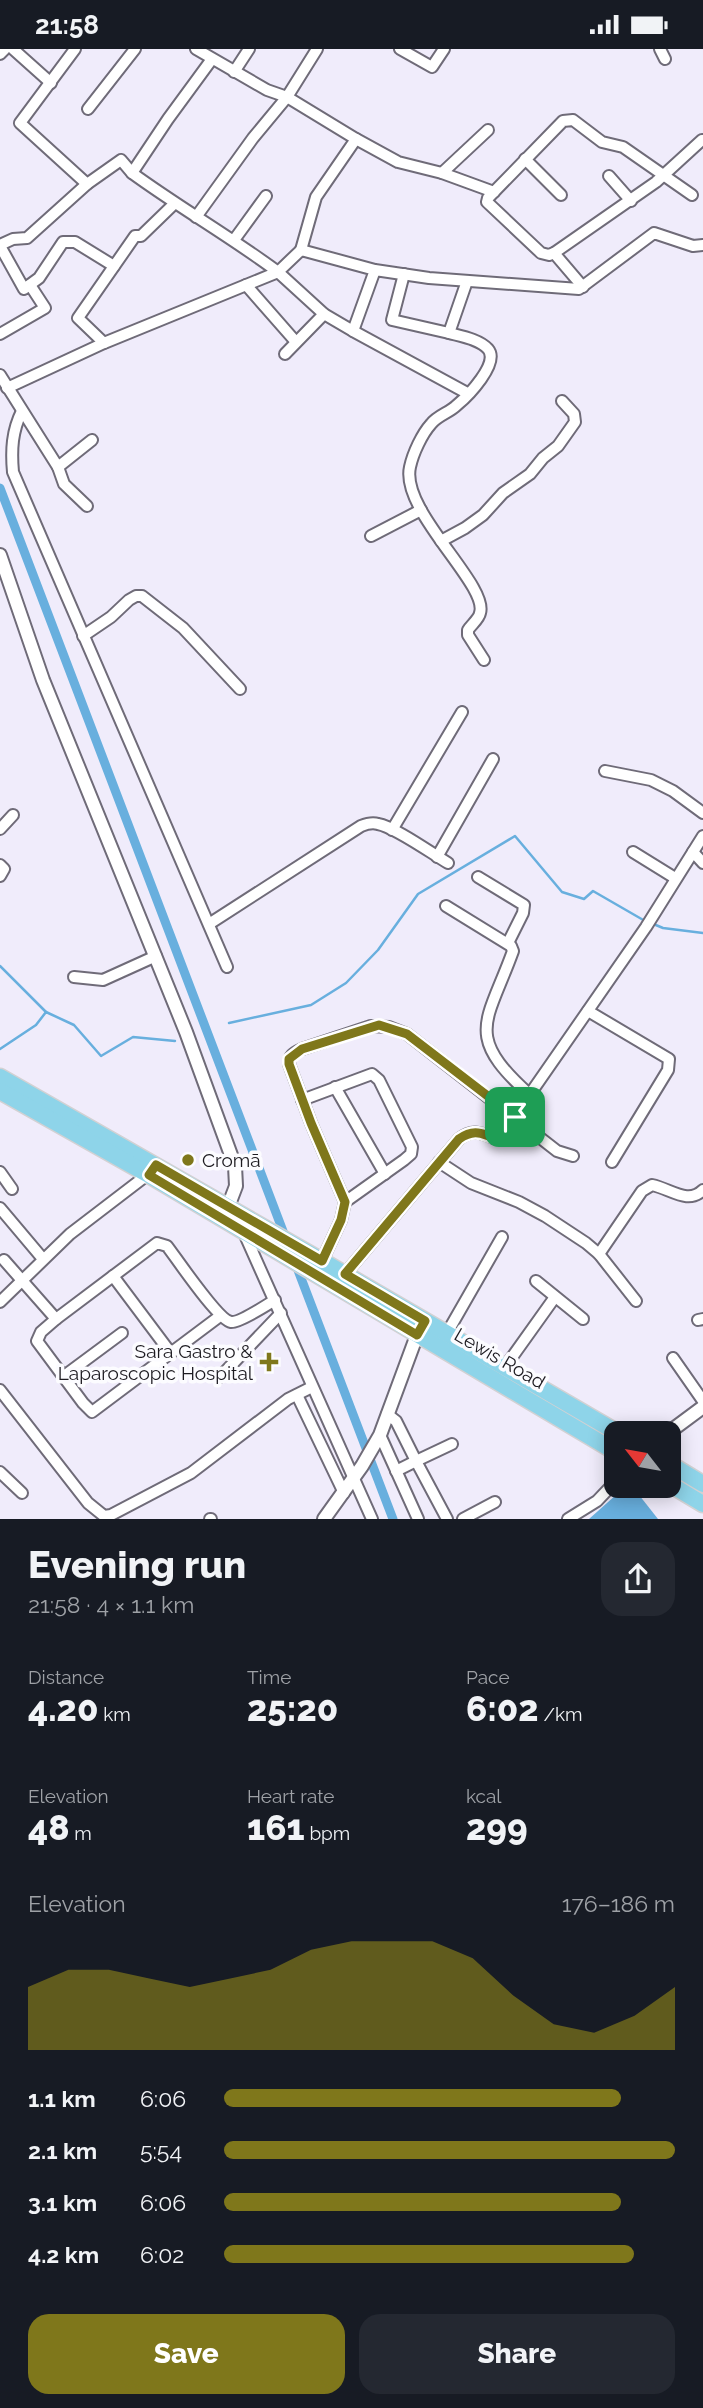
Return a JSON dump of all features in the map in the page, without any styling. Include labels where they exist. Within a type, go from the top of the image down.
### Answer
[{"type":"main road","name":"Lewis Road","points":[[1,1089],[51,1112],[152,1170],[228,1207],[267,1238],[345,1274],[421,1328],[447,1333],[604,1425]]},
{"type":"main road","name":"Lewis Road","points":[[152,1170],[244,1233],[267,1238]]},
{"type":"main road","name":"Lewis Road","points":[[314,1261],[604,1443]]},
{"type":"main road","points":[[681,1471],[703,1484]]},
{"type":"main road","points":[[681,1491],[703,1504]]},
{"type":"street","points":[[0,54],[5,49]]},
{"type":"street","points":[[13,49],[51,83]]},
{"type":"street","points":[[75,49],[20,123],[86,184]]},
{"type":"street","points":[[88,109],[135,49]]},
{"type":"street","points":[[195,49],[267,90],[287,97],[398,162],[442,173],[494,192]]},
{"type":"street","points":[[234,72],[249,49]]},
{"type":"street","points":[[196,217],[253,138],[287,97],[317,49]]},
{"type":"street","points":[[400,49],[432,67],[444,49]]},
{"type":"street","points":[[132,173],[212,59]]},
{"type":"street","points":[[692,195],[665,174],[623,147],[596,139],[568,119],[488,198],[489,205],[541,253],[549,255],[631,201],[665,174],[702,140]]},
{"type":"street","points":[[442,173],[488,130]]},
{"type":"street","points":[[7,388],[104,343],[278,272],[302,250],[316,197],[356,139]]},
{"type":"street","points":[[525,159],[561,195]]},
{"type":"street","points":[[114,266],[69,241],[63,243],[39,278],[24,289],[0,245],[13,239],[27,238],[86,184],[121,160],[132,173],[174,204],[234,240],[278,272],[324,314],[467,393]]},
{"type":"street","points":[[609,176],[631,201]]},
{"type":"street","points":[[234,240],[266,196]]},
{"type":"street","points":[[104,343],[78,317],[135,236],[141,236],[174,204]]},
{"type":"street","points":[[302,250],[404,274],[575,289],[583,287],[654,233],[693,246],[703,245]]},
{"type":"street","points":[[554,253],[583,287]]},
{"type":"street","points":[[353,331],[375,269]]},
{"type":"street","points":[[404,274],[392,320],[474,340],[489,350],[492,359],[456,406],[431,423],[411,464],[410,484],[421,510],[478,598],[481,613],[468,630],[484,660]]},
{"type":"street","points":[[449,333],[467,281]]},
{"type":"street","points":[[0,334],[45,307],[30,285]]},
{"type":"street","points":[[246,285],[296,342]]},
{"type":"street","points":[[285,354],[324,314]]},
{"type":"street","points":[[0,375],[58,467],[64,484],[87,506]]},
{"type":"street","points":[[441,541],[483,515],[503,493],[530,474],[543,458],[558,446],[575,422],[573,414],[562,401]]},
{"type":"street","points":[[22,411],[14,426],[11,452],[13,472],[227,967]]},
{"type":"street","points":[[58,467],[92,440]]},
{"type":"street","points":[[371,536],[421,510]]},
{"type":"street","points":[[0,555],[43,680],[156,956],[234,1166],[236,1186],[228,1207]]},
{"type":"street","points":[[83,636],[111,617],[129,600],[142,596],[183,628],[240,689]]},
{"type":"street","points":[[392,830],[462,712]]},
{"type":"street","points":[[437,857],[493,759]]},
{"type":"street","points":[[605,771],[651,780],[673,791],[703,813]]},
{"type":"street","points":[[0,829],[13,815]]},
{"type":"street","points":[[209,924],[361,826],[379,824],[448,863]]},
{"type":"street","points":[[345,1274],[459,1139],[469,1132],[499,1137],[646,927],[703,836]]},
{"type":"street","points":[[633,852],[675,878]]},
{"type":"street","points":[[693,852],[703,863]]},
{"type":"street","points":[[0,865],[5,869],[0,876]]},
{"type":"street","points":[[478,877],[524,905],[523,913],[508,943]]},
{"type":"street","points":[[446,906],[508,943],[513,951],[486,1020],[486,1038],[501,1068],[530,1095]]},
{"type":"street","points":[[74,978],[103,980],[156,956]]},
{"type":"street","points":[[588,1011],[669,1059],[668,1070],[612,1162]]},
{"type":"street","points":[[314,1261],[341,1220],[345,1202],[289,1064],[293,1054],[372,1026],[379,1025],[407,1034],[558,1151],[573,1156]]},
{"type":"street","points":[[302,1100],[372,1074],[379,1080],[412,1151],[404,1160],[345,1202]]},
{"type":"street","points":[[335,1087],[385,1174]]},
{"type":"street","points":[[439,1163],[471,1183],[545,1216],[599,1254],[636,1301]]},
{"type":"street","points":[[0,1302],[79,1227],[152,1170]]},
{"type":"street","points":[[0,1172],[12,1189]]},
{"type":"street","points":[[599,1254],[642,1191],[652,1185],[690,1199],[703,1190]]},
{"type":"street","points":[[0,1208],[43,1259]]},
{"type":"street","points":[[244,1233],[372,1519]]},
{"type":"street","points":[[447,1333],[502,1237]]},
{"type":"street","points":[[220,1316],[95,1412],[83,1403],[37,1341],[41,1332],[56,1319],[161,1243],[167,1246],[220,1316],[231,1322],[275,1300]]},
{"type":"street","points":[[4,1260],[56,1319]]},
{"type":"street","points":[[113,1276],[170,1352]]},
{"type":"street","points":[[536,1281],[583,1319]]},
{"type":"street","points":[[505,1367],[555,1297]]},
{"type":"street","points":[[220,1377],[281,1314]]},
{"type":"street","points":[[324,1519],[344,1493],[377,1440],[421,1328]]},
{"type":"street","points":[[64,1376],[122,1333]]},
{"type":"street","points":[[673,1358],[703,1401]]},
{"type":"street","points":[[0,1390],[88,1503],[104,1516],[121,1510],[191,1473],[297,1395],[312,1387]]},
{"type":"street","points":[[297,1395],[344,1493]]},
{"type":"street","points":[[681,1423],[703,1407]]},
{"type":"street","points":[[387,1414],[396,1421],[447,1519]]},
{"type":"street","points":[[377,1440],[396,1471],[418,1519]]},
{"type":"street","points":[[396,1471],[452,1444]]},
{"type":"street","points":[[0,1472],[22,1493]]},
{"type":"street","points":[[568,1519],[604,1493]]},
{"type":"street","points":[[463,1519],[495,1502]]},
{"type":"water","points":[[613,1498],[641,1498],[658,1519],[589,1519]]},
{"type":"waterway","points":[[0,488],[286,1239]]},
{"type":"waterway","points":[[229,1023],[311,1005],[346,983],[378,950],[418,894],[515,836],[562,892],[584,899],[593,891],[645,921]]},
{"type":"waterway","points":[[651,923],[663,928],[703,933]]},
{"type":"waterway","points":[[0,966],[46,1012]]},
{"type":"waterway","points":[[0,1049],[36,1025],[46,1012],[74,1025],[101,1056],[133,1037],[175,1041]]},
{"type":"waterway","points":[[296,1265],[393,1519]]},
{"type":"place","name":"Cromā","points":[[188,1160]]},
{"type":"place","name":"Sara Gastro & Laparoscopic Hospital","points":[[269,1362]]},
{"type":"route","points":[[372,1026],[389,1027],[407,1034],[515,1117],[499,1137],[469,1132],[459,1139],[345,1274],[425,1321],[417,1335],[149,1175],[156,1165],[322,1261],[341,1220],[345,1202],[311,1123],[289,1059],[302,1049],[372,1026]]}]
